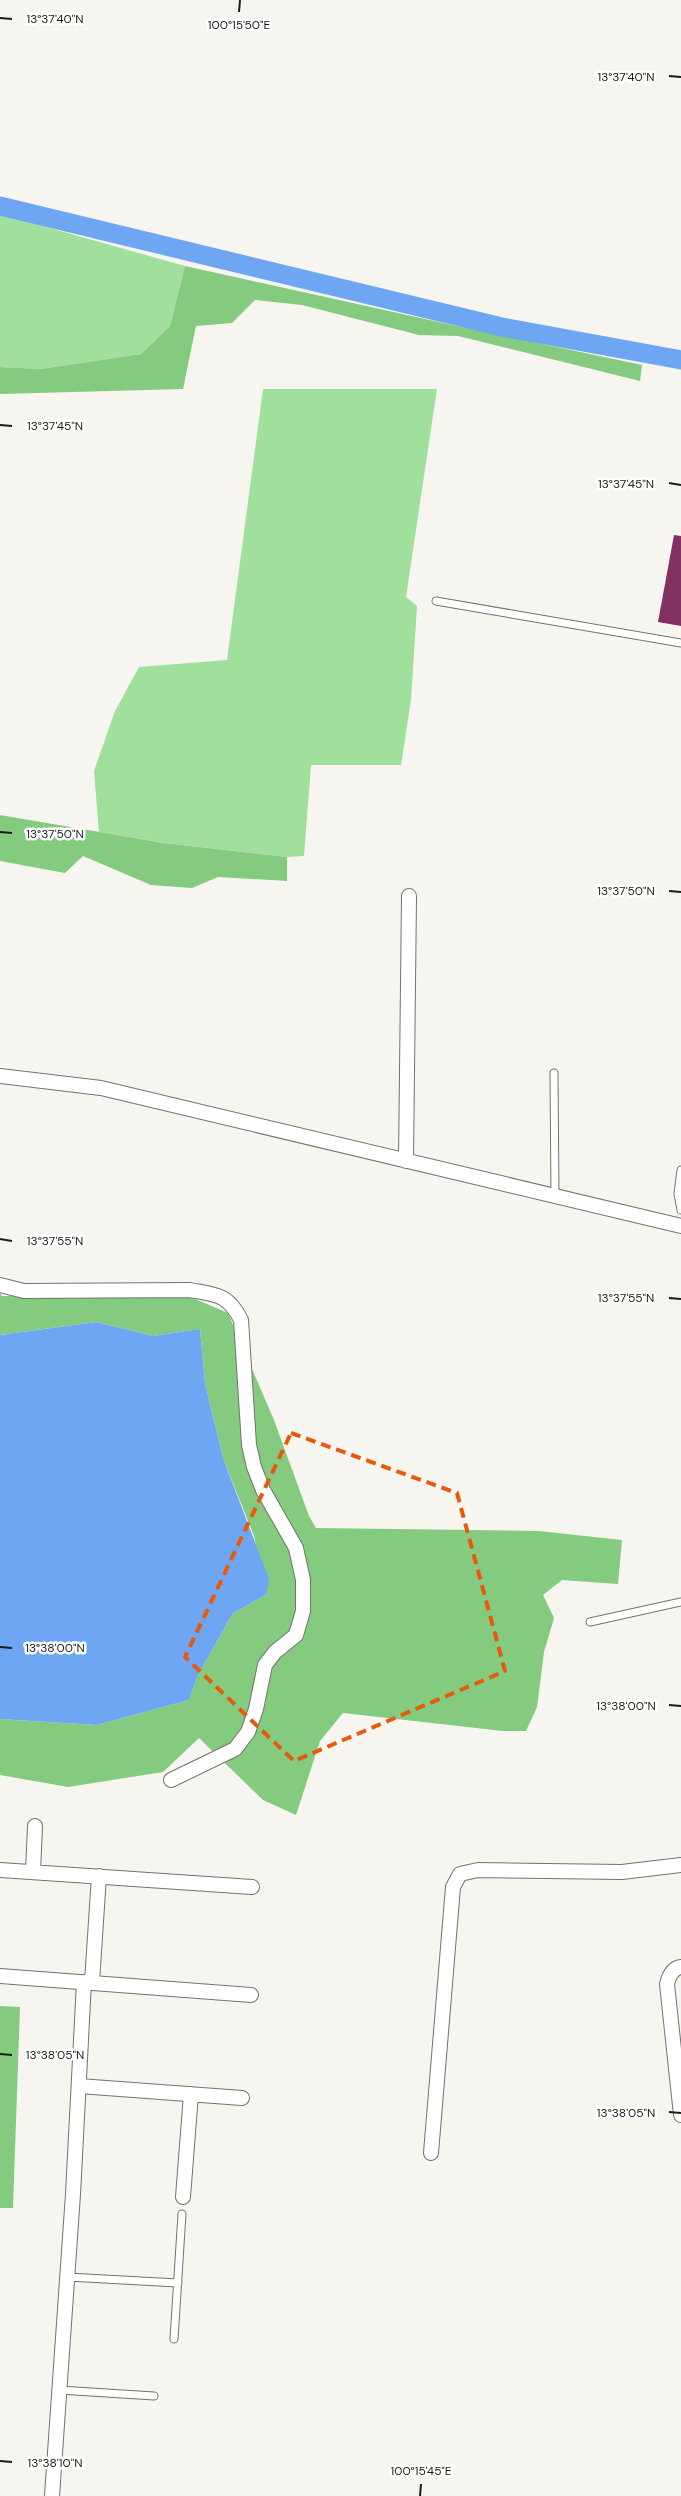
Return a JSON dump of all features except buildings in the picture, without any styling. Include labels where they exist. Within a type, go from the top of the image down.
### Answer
[{"type":"street","points":[[406,1161],[409,896]]},
{"type":"street","points":[[0,1076],[101,1088],[681,1226]]},
{"type":"street","points":[[0,1285],[24,1291],[190,1290],[217,1295],[233,1304],[241,1320],[249,1445],[254,1467],[263,1490],[296,1548],[303,1580],[303,1612],[296,1635],[275,1652],[265,1665],[250,1724],[236,1749],[171,1780]]},
{"type":"street","points":[[33,1872],[35,1826]]},
{"type":"street","points":[[431,2152],[453,1887],[460,1874],[478,1870],[622,1872],[681,1865]]},
{"type":"street","points":[[0,1870],[252,1887]]},
{"type":"street","points":[[52,2496],[79,2086],[99,1876]]},
{"type":"street","points":[[681,1967],[676,1968],[669,1975],[667,1984],[681,2115]]},
{"type":"street","points":[[0,1976],[252,1995]]},
{"type":"street","points":[[79,2086],[242,2098]]},
{"type":"street","points":[[183,2197],[191,2094]]},
{"type":"lane","points":[[436,601],[681,643]]},
{"type":"lane","points":[[554,1074],[555,1197]]},
{"type":"lane","points":[[681,1170],[678,1194],[681,1210]]},
{"type":"lane","points":[[590,1622],[681,1602]]},
{"type":"lane","points":[[174,2339],[182,2214]]},
{"type":"lane","points":[[67,2277],[178,2283]]},
{"type":"lane","points":[[59,2390],[154,2396]]},
{"type":"highlighted area","points":[[291,1433],[457,1493],[505,1671],[294,1761],[185,1657]]},
{"type":"green space","points":[[0,214],[185,266],[170,326],[141,354],[41,369],[0,367]]},
{"type":"green space","points":[[185,266],[642,365],[640,381],[458,336],[419,335],[302,305],[255,300],[232,323],[196,326],[183,389],[0,394],[0,367],[41,369],[141,354],[170,326]]},
{"type":"green space","points":[[263,389],[437,389],[406,597],[417,606],[411,700],[401,765],[311,765],[304,856],[287,857],[165,843],[99,832],[94,771],[115,711],[139,667],[227,660]]},
{"type":"green space","points":[[0,815],[164,843],[287,857],[287,881],[218,877],[192,888],[151,885],[83,856],[65,873],[0,861]]},
{"type":"green space","points":[[0,1293],[2,1296],[188,1296],[228,1313],[274,1420],[309,1516],[316,1528],[539,1531],[622,1540],[618,1584],[562,1580],[543,1595],[554,1618],[544,1652],[537,1707],[526,1731],[503,1731],[343,1713],[320,1741],[296,1815],[263,1800],[199,1738],[163,1772],[68,1787],[0,1775],[0,1719],[97,1725],[189,1700],[198,1675],[233,1613],[266,1595],[254,1536],[223,1458],[205,1383],[200,1329],[153,1336],[96,1322],[0,1335]]},
{"type":"green space","points":[[0,2006],[20,2007],[13,2208],[0,2208]]},
{"type":"water","points":[[96,1322],[153,1336],[200,1329],[205,1383],[223,1458],[269,1579],[266,1595],[233,1613],[198,1675],[189,1700],[97,1725],[0,1719],[0,1335]]},
{"type":"waterway","points":[[0,206],[502,327],[681,360]]}]
